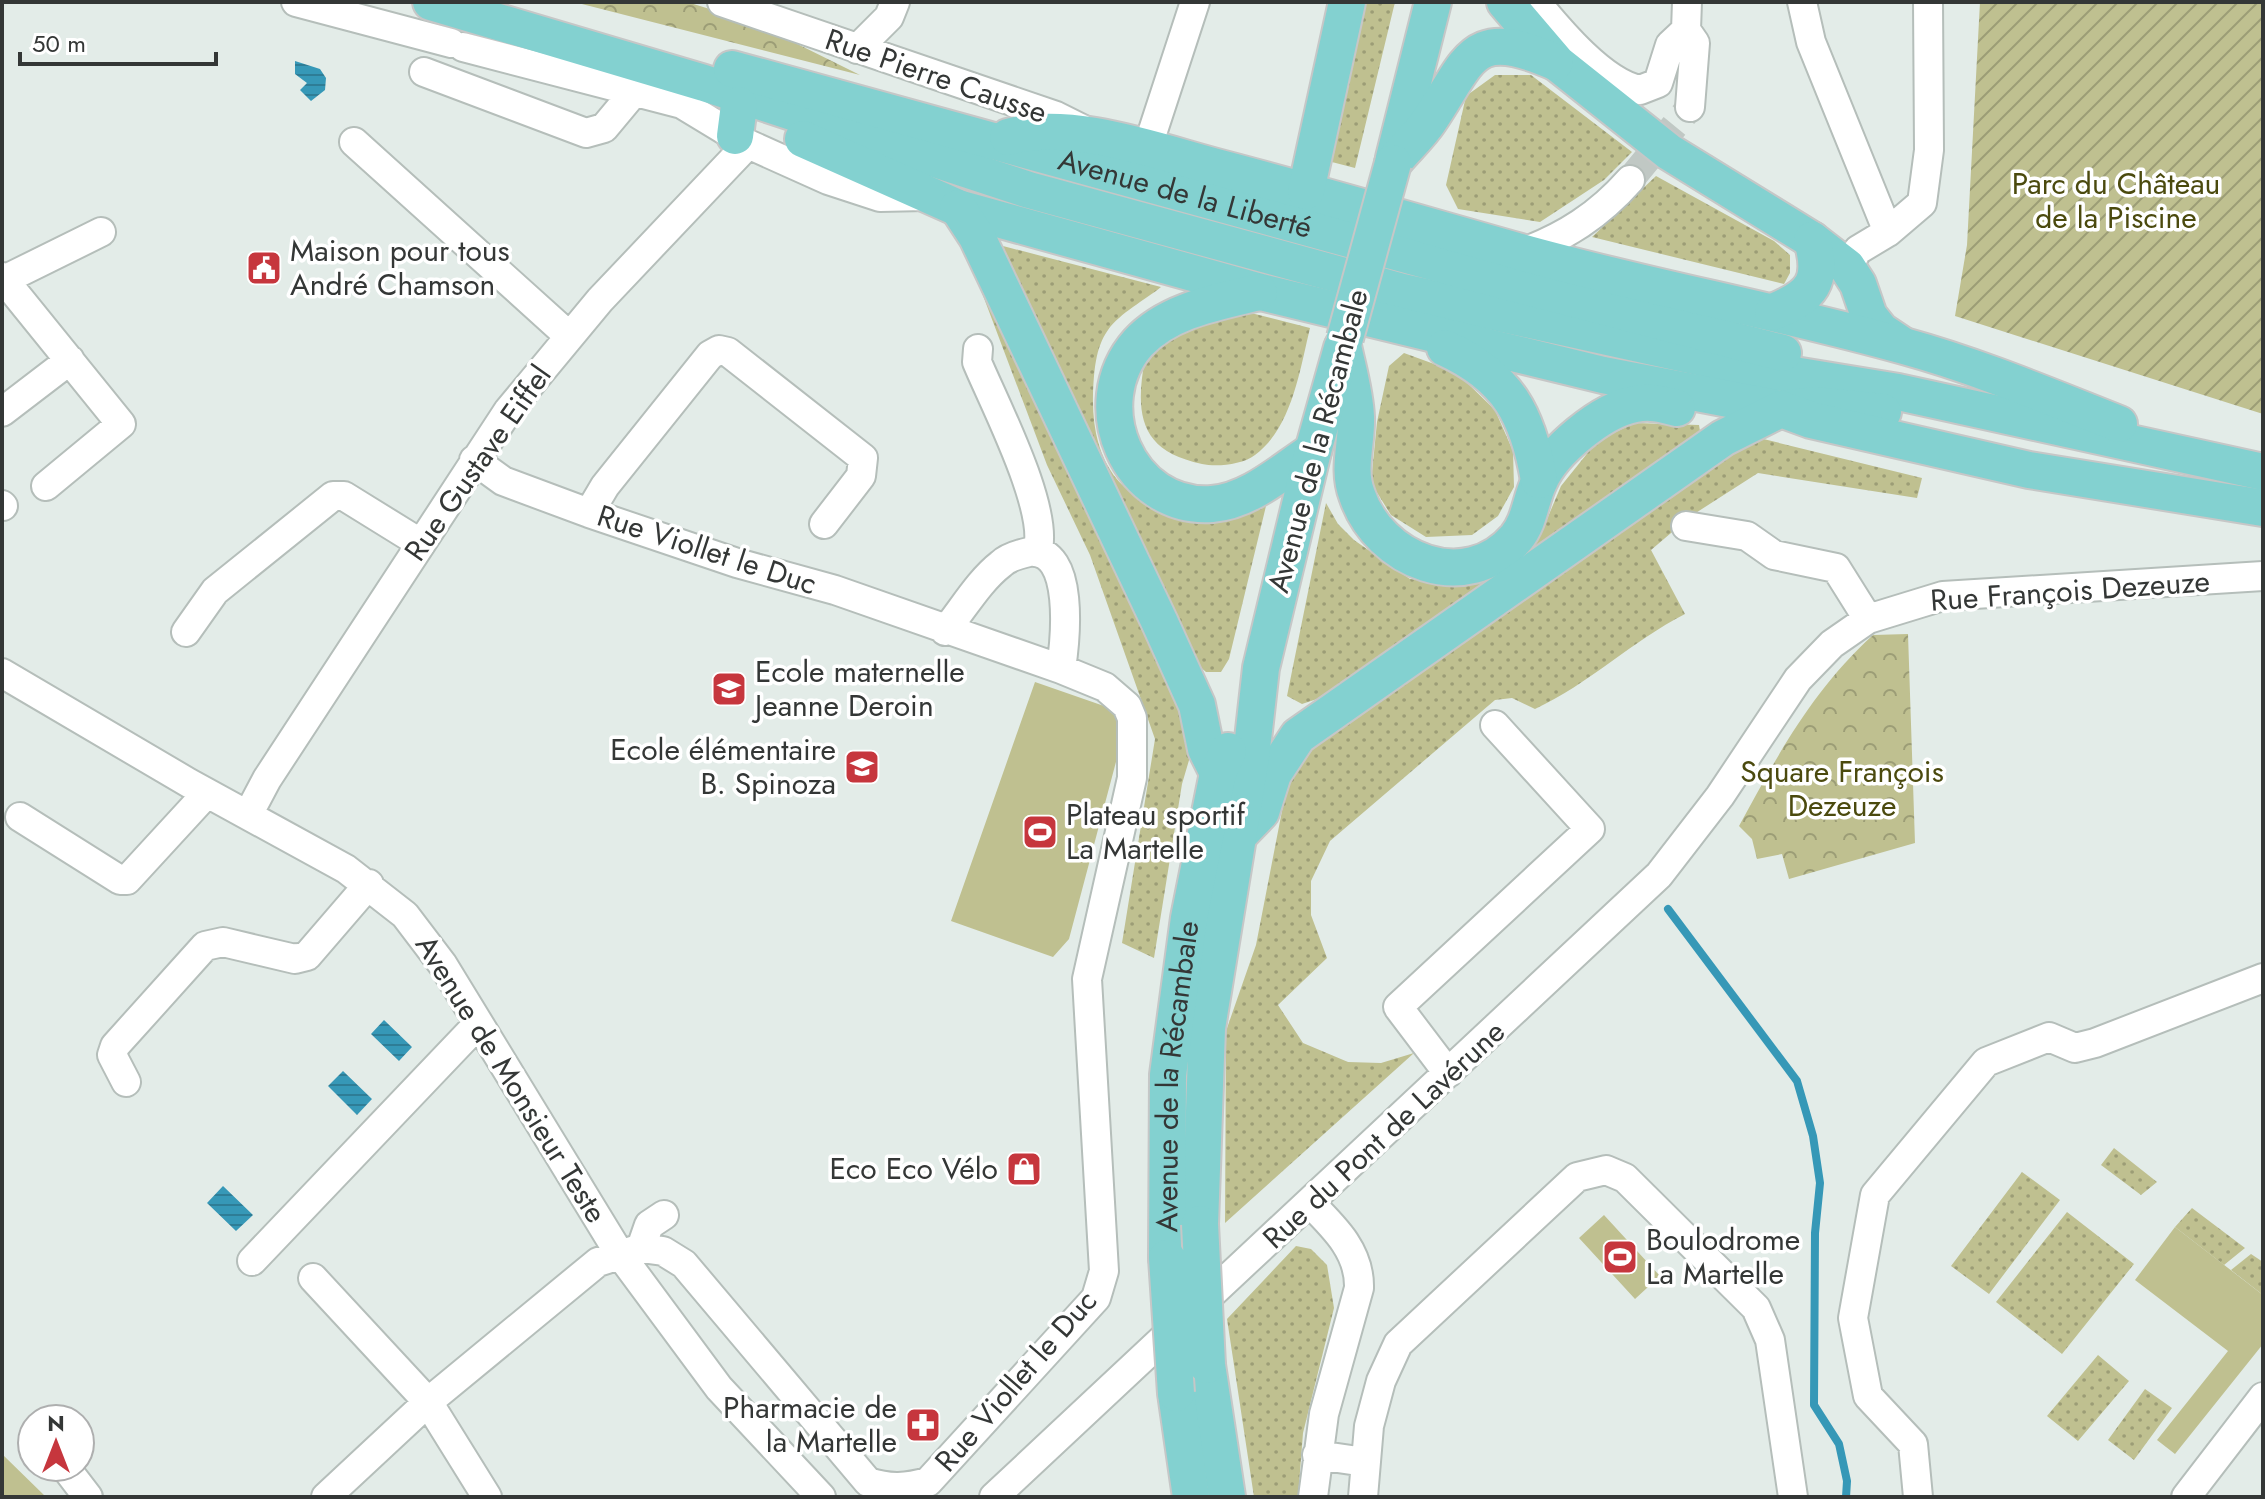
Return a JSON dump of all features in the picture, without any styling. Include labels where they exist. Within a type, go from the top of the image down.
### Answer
[{"type":"main road","name":"Avenue de la Liberté","points":[[431,2],[704,83],[1029,190],[1403,292],[1739,366],[1898,392],[2263,472]]},
{"type":"main road","name":"Avenue de la Liberté","points":[[472,2],[508,8],[1454,268],[1769,349],[1898,392]]},
{"type":"main road","points":[[1306,191],[1347,2]]},
{"type":"main road","points":[[1505,2],[1557,63],[1669,152],[1812,240],[1847,267],[1858,284],[1869,316],[1881,331],[1904,346]]},
{"type":"main road","name":"Avenue de la Récambale","points":[[1227,1497],[1207,1365],[1200,1224],[1207,1028],[1251,757],[1261,668],[1313,451],[1393,163],[1427,9]]},
{"type":"main road","points":[[1393,163],[1429,122],[1457,71],[1472,56],[1501,46],[1519,47],[1557,63]]},
{"type":"main road","name":"Avenue de la Liberté","points":[[704,83],[741,128],[775,126],[941,202],[1261,292],[1445,334],[1766,417],[1815,405],[1921,415],[1992,415]]},
{"type":"main road","points":[[992,141],[1026,131],[1103,138],[1306,191],[1521,253],[1904,346],[1989,371],[2035,393],[2221,464]]},
{"type":"main road","points":[[941,202],[977,237],[1197,705],[1206,749],[1218,773]]},
{"type":"main road","points":[[1773,312],[1795,303],[1813,285],[1818,260],[1812,240]]},
{"type":"main road","points":[[1261,292],[1192,309],[1159,326],[1137,344],[1120,373],[1113,412],[1119,446],[1136,472],[1156,491],[1182,501],[1212,504],[1246,496],[1313,451]]},
{"type":"main road","points":[[1344,342],[1356,421],[1351,465],[1355,492],[1376,534],[1396,552],[1438,565],[1461,566],[1485,561],[1501,552],[1528,519],[1539,480],[1534,445],[1522,418],[1501,385],[1465,357],[1400,326]]},
{"type":"main road","points":[[1539,480],[1586,427],[1633,404],[1653,402],[1811,420],[2029,470],[2263,508]]},
{"type":"main road","points":[[1236,838],[1261,812],[1273,774],[1298,736],[1723,438],[1766,417],[1932,471],[2025,490],[2220,520],[2252,528],[2263,535]]},
{"type":"main road","name":"Avenue de la Récambale","points":[[1191,1497],[1176,1393],[1167,1258],[1168,1075],[1189,918],[1218,773],[1261,668]]},
{"type":"street","points":[[296,2],[634,92],[694,109],[741,128]]},
{"type":"street","name":"Rue Pierre Causse","points":[[722,2],[1056,116],[1103,138]]},
{"type":"street","points":[[857,49],[889,17],[895,2]]},
{"type":"street","points":[[1147,149],[1195,2]]},
{"type":"street","points":[[1536,2],[1569,41],[1616,80],[1640,90],[1653,87],[1661,80],[1670,45],[1686,16]]},
{"type":"street","points":[[1802,2],[1811,42],[1888,232]]},
{"type":"street","points":[[1847,267],[1858,250],[1888,232],[1922,203],[1929,150],[1928,2]]},
{"type":"street","points":[[1686,16],[1695,43],[1690,107]]},
{"type":"street","points":[[508,101],[523,63]]},
{"type":"street","points":[[424,72],[508,101],[586,133],[604,128],[634,92]]},
{"type":"street","name":"Rue Gustave Eiffel","points":[[249,813],[267,779],[508,411],[741,128]]},
{"type":"street","points":[[354,142],[569,336]]},
{"type":"street","points":[[1521,253],[1562,238],[1609,203],[1630,180]]},
{"type":"street","points":[[46,486],[121,424],[3,279],[101,232]]},
{"type":"street","points":[[978,349],[977,362],[1034,499],[1039,527],[1037,552]]},
{"type":"street","points":[[589,513],[605,486],[710,355],[719,350],[728,352],[863,458],[861,476],[824,524]]},
{"type":"street","points":[[2,412],[70,360]]},
{"type":"street","name":"Rue Viollet le Duc","points":[[474,460],[503,481],[589,513],[737,563],[835,590],[945,631],[1061,669],[1105,687],[1127,706],[1132,718],[1132,778],[1087,979],[1104,1271],[1096,1298],[928,1482],[884,1488],[868,1482],[684,1264],[663,1251],[630,1251]]},
{"type":"street","points":[[186,632],[215,591],[333,496],[344,496],[420,543]]},
{"type":"street","points":[[1686,526],[1747,536],[1774,555],[1836,568],[1868,619]]},
{"type":"street","points":[[945,631],[1002,563],[1021,553],[1037,552],[1053,562],[1062,578],[1065,642],[1061,669]]},
{"type":"street","name":"Rue François Dezeuze","points":[[1751,752],[1809,666],[1868,619],[1943,596],[2263,576]]},
{"type":"street","name":"Avenue de Monsieur Teste","points":[[2,673],[369,884],[419,931],[719,1388],[821,1497]]},
{"type":"street","points":[[1448,1073],[1398,1007],[1590,829],[1495,725]]},
{"type":"street","name":"Rue du Pont de Lavérune","points":[[994,1497],[1659,875],[1751,752]]},
{"type":"street","points":[[20,817],[120,880],[127,880],[207,793]]},
{"type":"street","points":[[126,1082],[112,1055],[115,1046],[205,946],[223,942],[295,959],[307,956],[369,884]]},
{"type":"street","points":[[1918,1497],[1913,1444],[1868,1396],[1853,1318],[1875,1195],[1986,1062],[2049,1037],[2075,1048],[2095,1043],[2263,978]]},
{"type":"street","points":[[252,1261],[478,1024]]},
{"type":"street","points":[[1363,1497],[1374,1449],[1381,1381],[1398,1344],[1577,1177],[1606,1170],[1625,1178],[1756,1308],[1764,1320],[1770,1340],[1793,1497]]},
{"type":"street","points":[[1310,1203],[1349,1247],[1360,1273],[1359,1288],[1335,1370],[1317,1455],[1313,1497]]},
{"type":"street","points":[[326,1497],[428,1402],[598,1262],[630,1251],[649,1225],[664,1215]]},
{"type":"street","points":[[313,1278],[428,1402],[487,1497]]},
{"type":"street","points":[[2186,1497],[2263,1397]]},
{"type":"street","points":[[1317,1455],[1374,1449]]},
{"type":"green space","points":[[574,2],[687,2],[755,23],[860,75]]},
{"type":"green space","points":[[1363,2],[1395,2],[1355,168],[1328,161]]},
{"type":"green space","name":"Parc du Château de la Piscine","points":[[1980,2],[2263,2],[2263,414],[1955,316],[1967,245]]},
{"type":"green space","points":[[1495,75],[1531,75],[1632,152],[1604,180],[1540,222],[1458,209],[1446,185],[1466,96]]},
{"type":"green space","points":[[1656,176],[1774,241],[1790,255],[1790,273],[1784,284],[1592,237]]},
{"type":"green space","points":[[1003,246],[1161,287],[1119,318],[1104,337],[1094,378],[1096,432],[1106,462],[1122,485],[1144,501],[1170,510],[1199,514],[1266,506],[1229,659],[1221,672],[1206,672],[1190,658]]},
{"type":"green space","points":[[967,253],[1183,712],[1192,750],[1182,784],[1154,958],[1122,943],[1155,739],[1090,555],[1047,465]]},
{"type":"green space","points":[[1247,312],[1310,328],[1293,397],[1278,430],[1255,455],[1229,464],[1202,464],[1165,450],[1154,440],[1142,413],[1145,358],[1182,330]]},
{"type":"green space","points":[[1404,353],[1456,372],[1495,410],[1513,451],[1514,487],[1498,516],[1472,535],[1426,537],[1391,515],[1371,483],[1377,422],[1389,366]]},
{"type":"green space","points":[[1635,423],[1699,425],[1701,437],[1320,698],[1302,704],[1287,696],[1326,503],[1338,524],[1354,540],[1410,579],[1446,583],[1531,543],[1542,531],[1561,486],[1598,440]]},
{"type":"green space","points":[[1751,436],[1922,478],[1917,498],[1758,473],[1691,516],[1651,550],[1685,614],[1535,709],[1512,698],[1495,700],[1330,841],[1311,881],[1311,915],[1327,958],[1278,1005],[1303,1043],[1348,1062],[1381,1063],[1414,1053],[1225,1223],[1226,1031],[1256,945],[1288,780],[1325,734]]},
{"type":"green space","name":"Square François Dezeuze","points":[[1908,634],[1915,843],[1789,879],[1782,854],[1757,859],[1752,839],[1739,826],[1798,724],[1851,657],[1873,635]]},
{"type":"green space","name":"Plateau sportif La Martelle","points":[[1035,682],[1104,706],[1116,717],[1121,743],[1069,939],[1053,957],[951,921]]},
{"type":"green space","points":[[2114,1148],[2157,1182],[2141,1195],[2101,1165]]},
{"type":"green space","points":[[2022,1172],[2060,1200],[1989,1294],[1951,1266]]},
{"type":"green space","points":[[2192,1208],[2245,1248],[2224,1265],[2175,1227]]},
{"type":"green space","points":[[2067,1212],[2134,1264],[2062,1354],[1996,1302]]},
{"type":"green space","name":"Boulodrome La Martelle","points":[[1604,1215],[1660,1276],[1635,1299],[1579,1238]]},
{"type":"green space","points":[[2175,1227],[2263,1295],[2263,1344],[2175,1454],[2157,1440],[2228,1351],[2135,1280]]},
{"type":"green space","points":[[1296,1246],[1311,1249],[1327,1265],[1334,1308],[1303,1433],[1298,1497],[1254,1497],[1227,1319]]},
{"type":"green space","points":[[2251,1254],[2263,1262],[2263,1295],[2231,1270]]},
{"type":"green space","points":[[2098,1355],[2129,1381],[2078,1441],[2047,1416]]},
{"type":"green space","points":[[2145,1389],[2172,1408],[2134,1460],[2108,1440]]},
{"type":"green space","points":[[2,1454],[16,1468],[16,1483],[32,1483],[46,1497],[2,1497]]},
{"type":"water","points":[[295,61],[320,69],[326,78],[325,90],[311,101],[300,90],[307,83],[295,74]]},
{"type":"water","points":[[384,1020],[412,1047],[399,1061],[371,1034]]},
{"type":"water","points":[[343,1071],[372,1099],[357,1115],[328,1086]]},
{"type":"water","points":[[223,1186],[253,1215],[236,1231],[207,1203]]},
{"type":"waterway","points":[[1668,909],[1797,1081],[1813,1136],[1820,1183],[1815,1233],[1814,1405],[1839,1444],[1847,1481],[1846,1497]]},
{"type":"tunnel","points":[[1630,180],[1690,107]]},
{"type":"place","name":"Maison pour tous André Chamson","points":[[264,268]]},
{"type":"place","name":"Ecole maternelle Jeanne Deroin","points":[[729,689]]},
{"type":"place","name":"Ecole élémentaire B. Spinoza","points":[[862,767]]},
{"type":"place","name":"Plateau sportif La Martelle","points":[[1040,832]]},
{"type":"place","name":"Eco Eco Vélo","points":[[1024,1169]]},
{"type":"place","name":"Boulodrome La Martelle","points":[[1620,1257]]},
{"type":"place","name":"Pharmacie de la Martelle","points":[[923,1425]]}]
